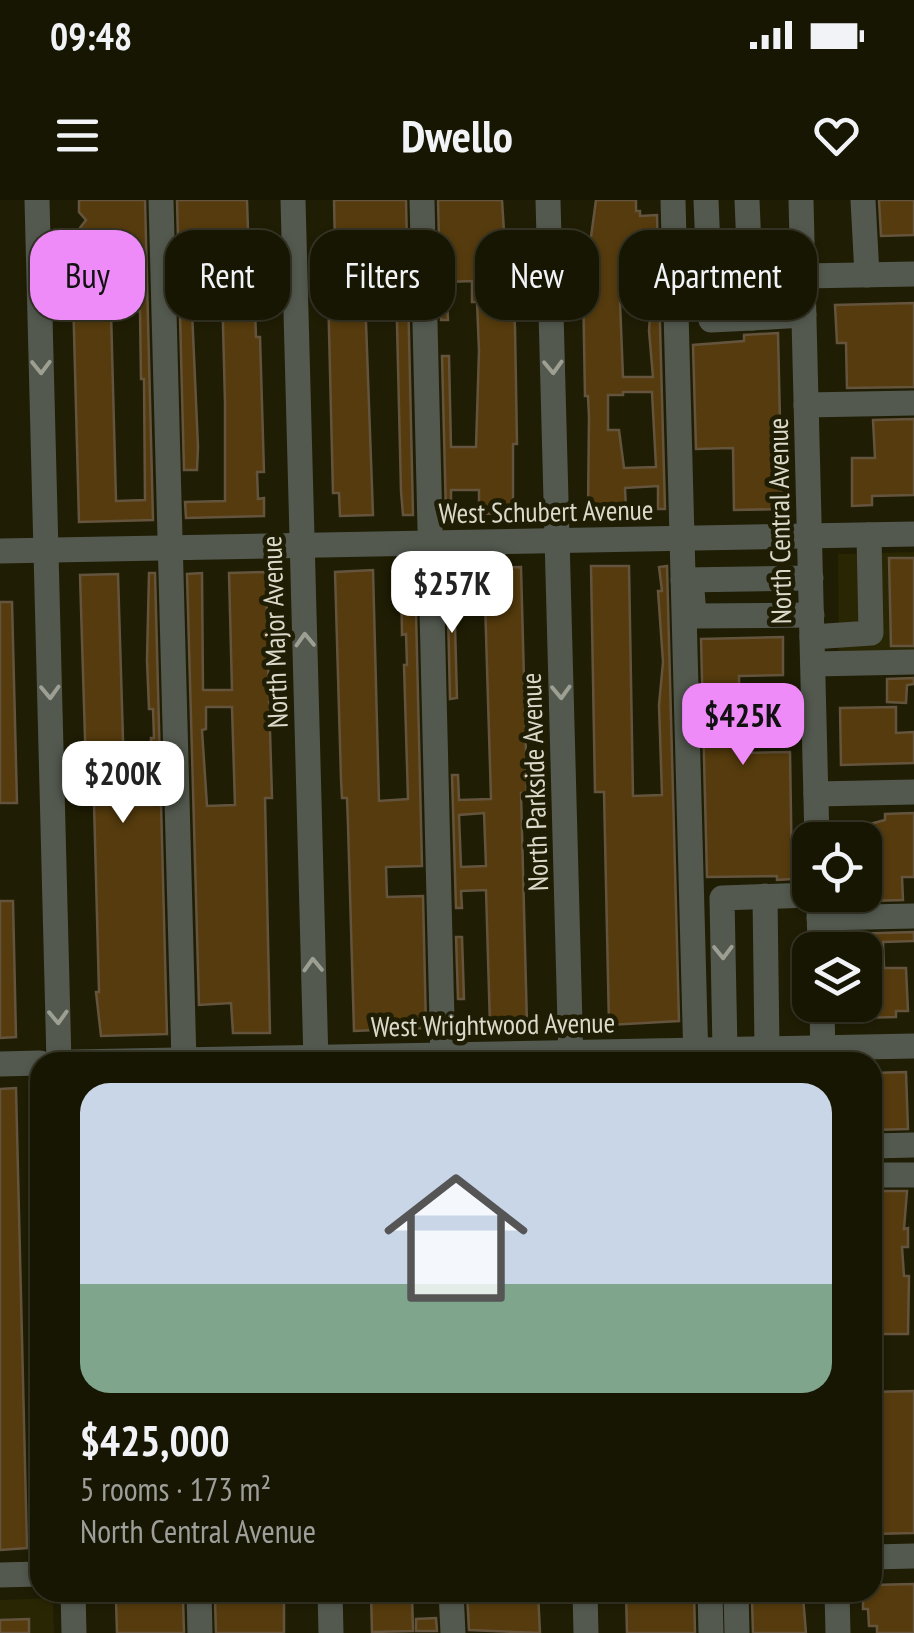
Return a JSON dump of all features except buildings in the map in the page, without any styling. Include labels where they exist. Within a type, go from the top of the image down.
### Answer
[{"type":"street","points":[[37,200],[60,1052]]},
{"type":"street","points":[[161,200],[184,1052]]},
{"type":"street","name":"North Major Avenue","points":[[293,200],[316,1052]]},
{"type":"street","points":[[422,200],[442,1052]]},
{"type":"street","name":"North Parkside Avenue","points":[[548,200],[571,1052]]},
{"type":"street","points":[[673,200],[682,538],[689,616],[695,1052]]},
{"type":"street","points":[[706,200],[707,230]]},
{"type":"street","points":[[747,200],[748,230]]},
{"type":"street","name":"North Central Avenue","points":[[801,200],[802,230]]},
{"type":"street","points":[[863,200],[867,274]]},
{"type":"street","points":[[817,276],[914,274]]},
{"type":"street","points":[[676,322],[711,320]]},
{"type":"street","name":"North Central Avenue","points":[[804,320],[817,822]]},
{"type":"street","points":[[806,405],[914,402]]},
{"type":"street","name":"West Schubert Avenue","points":[[0,551],[914,534]]},
{"type":"street","points":[[689,616],[870,633],[869,535]]},
{"type":"street","points":[[687,580],[811,578]]},
{"type":"street","points":[[813,664],[914,662]]},
{"type":"street","points":[[816,794],[914,792]]},
{"type":"street","points":[[765,896],[767,1049]]},
{"type":"street","points":[[725,1050],[722,898],[765,896],[792,900]]},
{"type":"street","points":[[882,912],[914,916]]},
{"type":"street","points":[[724,1000],[766,999]]},
{"type":"street","points":[[822,1022],[823,1052]]},
{"type":"street","name":"West Wrightwood Avenue","points":[[853,1052],[914,1046]]},
{"type":"street","name":"West Wrightwood Avenue","points":[[715,1052],[795,1052]]},
{"type":"street","points":[[0,1064],[30,1063]]},
{"type":"street","points":[[882,1146],[914,1145]]},
{"type":"street","points":[[882,1176],[914,1175]]},
{"type":"street","points":[[882,1557],[914,1556]]},
{"type":"street","points":[[0,1575],[30,1574]]},
{"type":"street","points":[[73,1602],[74,1633]]},
{"type":"street","points":[[199,1602],[200,1633]]},
{"type":"street","points":[[330,1602],[331,1633]]},
{"type":"street","points":[[451,1602],[453,1633]]},
{"type":"street","points":[[585,1602],[586,1633]]},
{"type":"street","points":[[710,1602],[711,1633]]},
{"type":"street","points":[[736,1602],[737,1633]]},
{"type":"street","points":[[836,1602],[838,1633]]},
{"type":"shaded area","points":[[914,552],[914,654],[839,655],[838,554]]},
{"type":"shaded area","points":[[0,1600],[53,1602],[54,1633],[0,1633]]}]
